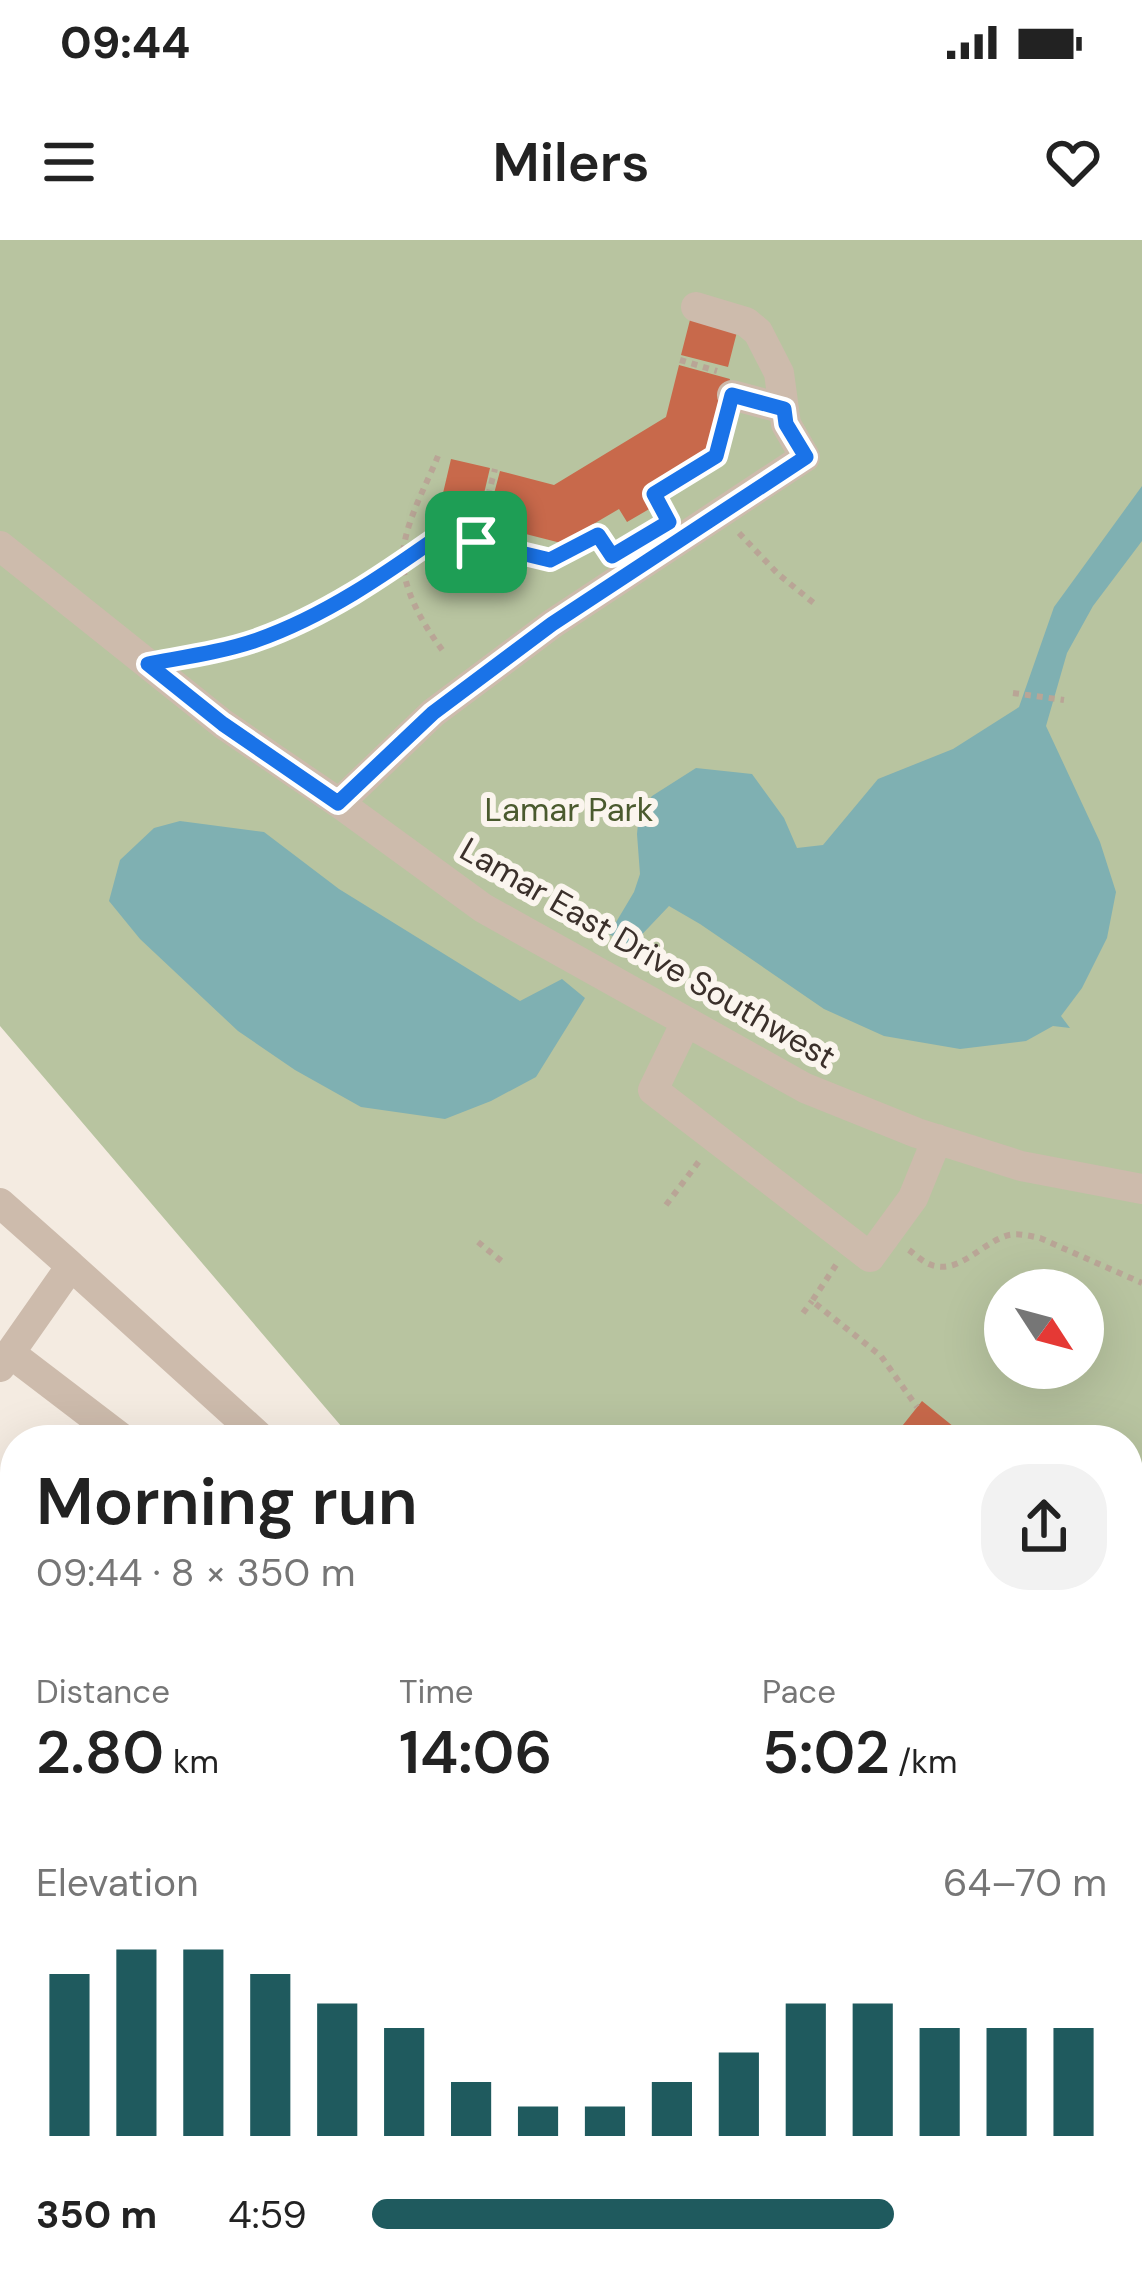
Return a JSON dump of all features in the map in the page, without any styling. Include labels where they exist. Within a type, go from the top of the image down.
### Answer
[{"type":"street","points":[[338,803],[433,713],[552,624],[806,457],[786,424],[778,373],[758,332],[746,322],[696,307]]},
{"type":"street","points":[[732,395],[784,409]]},
{"type":"street","name":"Lamar East Drive Southwest","points":[[0,546],[223,724],[483,908],[805,1088],[1021,1166],[1141,1188]]},
{"type":"street","points":[[686,1022],[653,1090],[870,1257],[913,1198],[937,1139]]},
{"type":"street","points":[[0,1203],[245,1425]]},
{"type":"street","points":[[71,1267],[5,1360],[102,1425]]},
{"type":"path","points":[[669,522],[654,494],[716,456],[737,376],[680,360]]},
{"type":"path","points":[[438,456],[406,540],[403,562],[414,602],[443,651]]},
{"type":"path","points":[[476,542],[495,469]]},
{"type":"path","points":[[721,513],[778,574],[815,604]]},
{"type":"path","points":[[148,664],[259,639],[334,605],[442,534],[550,560],[598,535],[612,556]]},
{"type":"path","points":[[1013,693],[1064,700]]},
{"type":"path","points":[[666,1205],[717,1139]]},
{"type":"path","points":[[887,1233],[937,1267],[964,1260],[996,1240],[1024,1234],[1142,1282]]},
{"type":"path","points":[[478,1242],[505,1264]]},
{"type":"path","points":[[803,1313],[851,1242]]},
{"type":"path","points":[[812,1301],[881,1356],[917,1408]]},
{"type":"green space","name":"Lamar Park","points":[[0,240],[1142,240],[1142,1425],[340,1425],[0,1026]]},
{"type":"water","points":[[1142,486],[1142,541],[1093,606],[1067,653],[1046,726],[1100,842],[1116,892],[1107,938],[1082,988],[1061,1016],[1070,1028],[1053,1026],[1026,1041],[960,1049],[884,1036],[824,1009],[669,906],[631,946],[609,934],[640,874],[639,813],[652,796],[696,768],[752,774],[784,818],[797,848],[823,845],[878,779],[953,749],[1019,707],[1054,607]]},
{"type":"water","points":[[180,821],[264,832],[339,889],[520,1001],[562,979],[585,998],[536,1077],[491,1101],[445,1119],[361,1107],[238,1031],[140,939],[109,901],[120,860],[154,828]]},
{"type":"building","points":[[691,316],[738,328],[728,367],[681,355]]},
{"type":"building","points":[[679,365],[730,379],[711,453],[643,494],[651,508],[627,522],[619,509],[561,543],[486,524],[500,471],[554,485],[666,417]]},
{"type":"building","points":[[451,459],[490,468],[479,515],[440,506]]},
{"type":"building","points":[[922,1401],[952,1425],[903,1425]]},
{"type":"route","points":[[732,395],[784,409],[786,424],[806,457],[552,624],[433,713],[338,803],[223,724],[148,664],[228,649],[290,626],[380,578],[442,534],[476,542],[550,560],[598,535],[612,556],[669,522],[654,494],[716,456],[732,395]]}]
